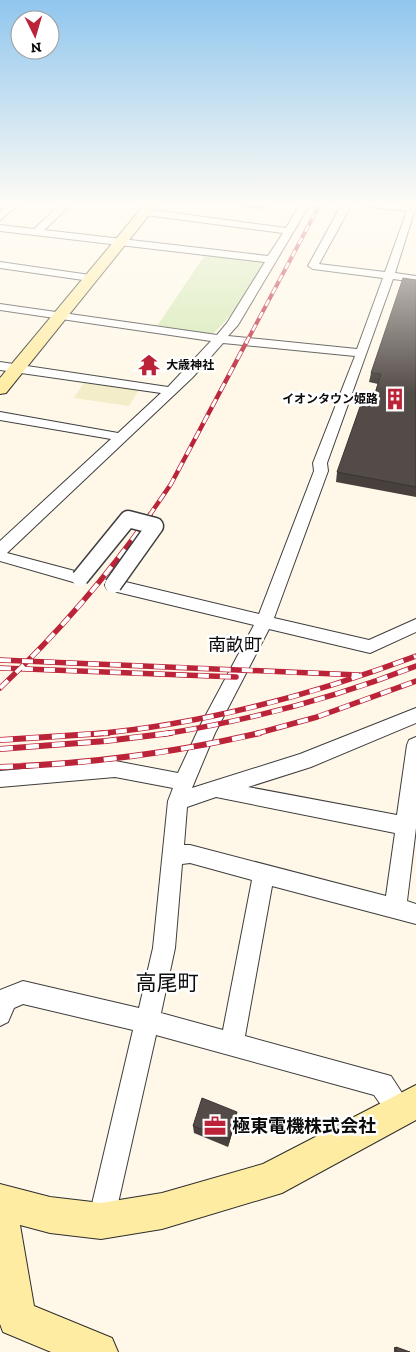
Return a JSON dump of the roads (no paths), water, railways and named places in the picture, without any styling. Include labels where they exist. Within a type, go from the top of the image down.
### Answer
[{"type":"street","points":[[14,267],[90,278]]},
{"type":"street","points":[[0,389],[99,267]]},
{"type":"street","points":[[0,550],[189,374],[240,311],[268,267]]},
{"type":"street","points":[[322,267],[416,279]]},
{"type":"street","points":[[101,1220],[164,948],[178,801],[184,782],[265,621],[321,471],[320,463],[392,267]]},
{"type":"street","points":[[0,307],[219,339],[362,353]]},
{"type":"street","points":[[0,366],[170,391]]},
{"type":"street","points":[[0,416],[121,437]]},
{"type":"street","points":[[0,556],[80,578],[128,519],[155,526],[113,585],[370,647],[416,626]]},
{"type":"street","points":[[178,801],[304,761],[416,715]]},
{"type":"street","points":[[395,909],[416,745]]},
{"type":"street","points":[[0,779],[115,769],[184,782]]},
{"type":"street","points":[[216,789],[407,826]]},
{"type":"street","points":[[174,855],[190,854],[416,914]]},
{"type":"street","points":[[232,1044],[264,874]]},
{"type":"street","points":[[0,1014],[5,1000],[22,992],[146,1021],[382,1085],[408,1106],[269,1180],[162,1211],[101,1220],[50,1215],[0,1202]]},
{"type":"street","points":[[0,1214],[8,1314],[98,1352]]},
{"type":"railway","points":[[246,343],[286,267]]},
{"type":"railway","points":[[149,516],[171,484],[247,341]]},
{"type":"railway","points":[[27,661],[80,605],[150,515]]},
{"type":"railway","points":[[96,734],[177,723],[258,706],[337,683],[416,656]]},
{"type":"railway","points":[[0,660],[27,661]]},
{"type":"railway","points":[[19,669],[27,661]]},
{"type":"railway","points":[[27,661],[359,675]]},
{"type":"railway","points":[[166,734],[229,722],[292,707],[385,678],[416,666]]},
{"type":"railway","points":[[0,668],[19,669]]},
{"type":"railway","points":[[0,688],[19,669]]},
{"type":"railway","points":[[19,669],[236,677]]},
{"type":"railway","points":[[255,734],[317,717],[416,681]]},
{"type":"railway","points":[[96,734],[108,733]]},
{"type":"railway","points":[[166,734],[171,733]]},
{"type":"railway","points":[[0,767],[66,763],[163,752],[260,733]]},
{"type":"railway","points":[[0,740],[96,734]]},
{"type":"railway","points":[[0,749],[106,741],[166,734]]},
{"type":"place","name":"大歳神社","points":[[149,365]]},
{"type":"place","name":"イオンタウン姫路","points":[[395,399]]},
{"type":"place","name":"極東電機株式会社","points":[[215,1126]]},
{"type":"district","name":"南畝町","points":[[235,645]]},
{"type":"district","name":"高尾町","points":[[167,983]]}]
